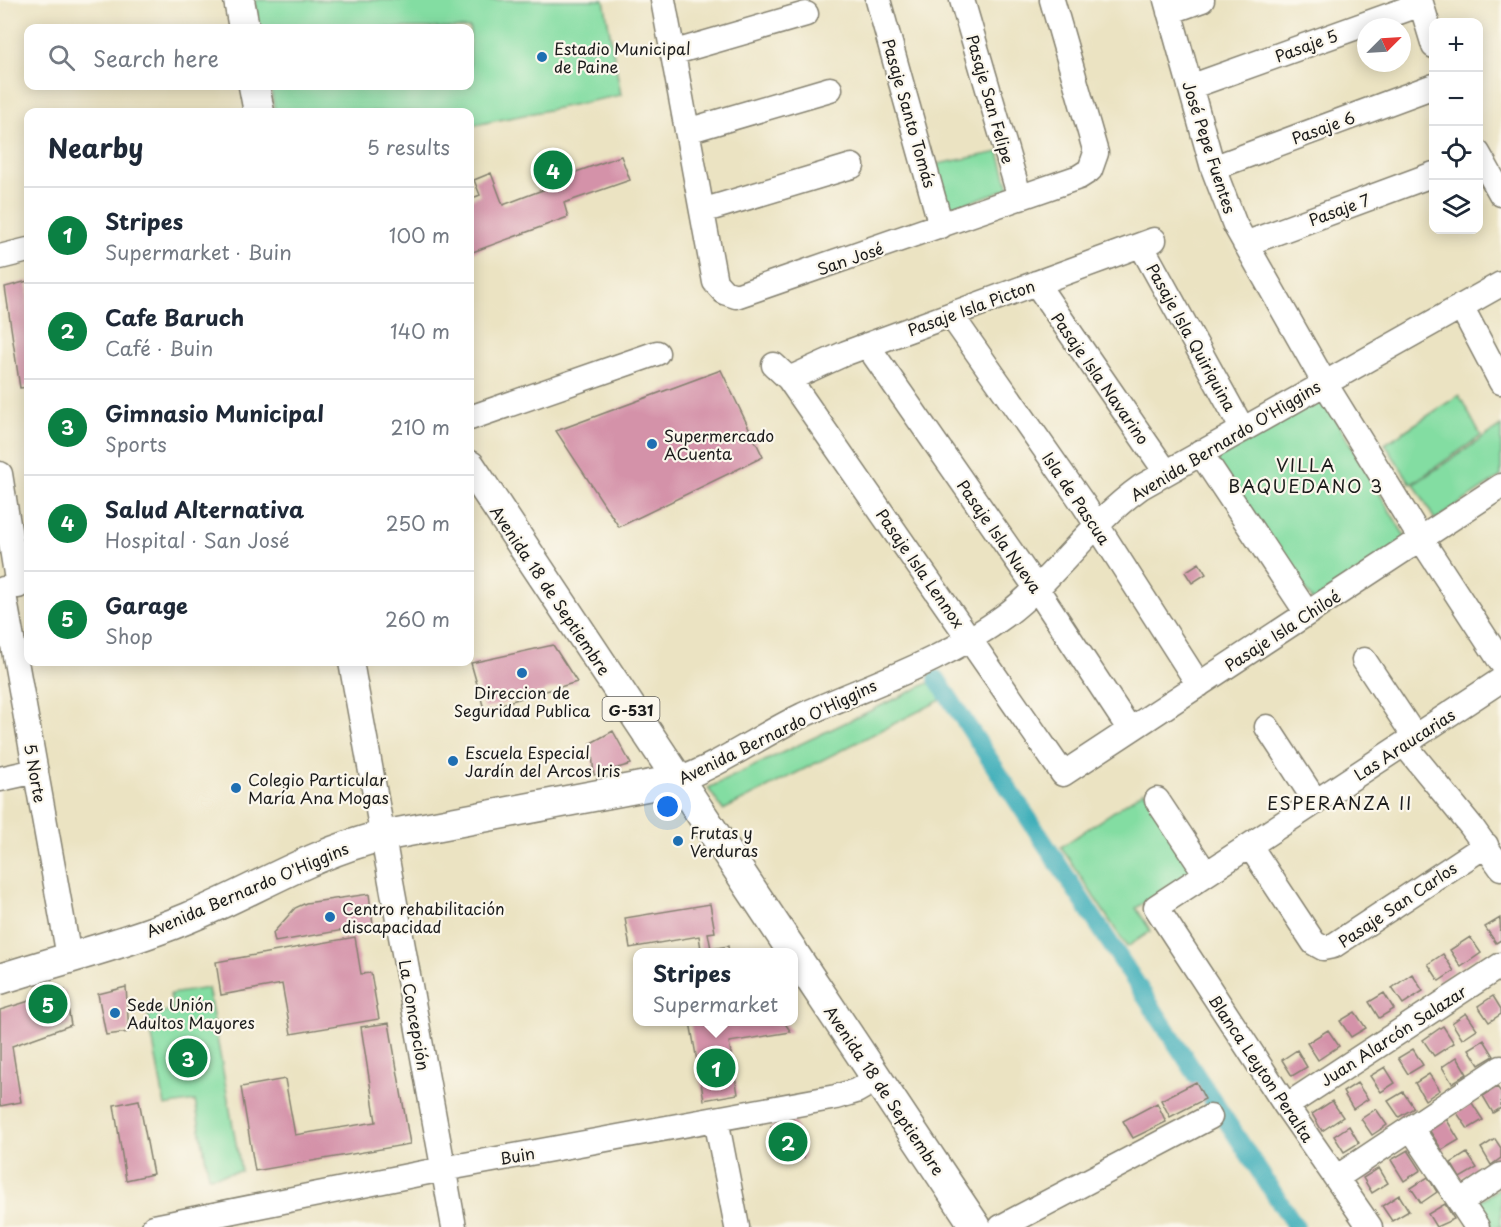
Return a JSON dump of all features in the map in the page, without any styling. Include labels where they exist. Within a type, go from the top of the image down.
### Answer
[{"type":"main road","points":[[239,0],[243,24]]},
{"type":"main road","points":[[255,90],[258,108]]},
{"type":"main road","name":"Avenida 18 de Septiembre","points":[[474,473],[791,948]]},
{"type":"main road","name":"Avenida Bernardo O'Higgins","points":[[0,979],[185,919],[322,854],[382,836],[678,780]]},
{"type":"main road","name":"Avenida 18 de Septiembre","points":[[798,959],[976,1227]]},
{"type":"street","name":"San José","points":[[663,0],[715,282],[724,292],[736,296],[1085,174],[1095,159],[1094,147],[1052,0]]},
{"type":"street","name":"Pasaje Santo Tomás","points":[[878,0],[941,226]]},
{"type":"street","name":"Pasaje San Felipe","points":[[962,0],[1020,198]]},
{"type":"street","points":[[1168,6],[1202,0]]},
{"type":"street","points":[[1420,2],[1429,30]]},
{"type":"street","name":"Pasaje 5","points":[[1190,87],[1420,2]]},
{"type":"street","name":"José Pepe Fuentes","points":[[1168,6],[1213,168],[1226,205],[1245,244],[1324,382],[1421,539],[1501,662]]},
{"type":"street","points":[[672,53],[806,14]]},
{"type":"street","name":"Pasaje 6","points":[[1213,168],[1429,88]]},
{"type":"street","points":[[687,131],[830,89]]},
{"type":"street","points":[[1483,163],[1501,194]]},
{"type":"street","points":[[702,211],[852,166]]},
{"type":"street","name":"Pasaje 7","points":[[1245,244],[1429,176]]},
{"type":"street","name":"Pasaje Isla Picton","points":[[782,372],[867,345],[1148,243]]},
{"type":"street","name":"Pasaje Isla Quiriquina","points":[[1148,243],[1242,428]]},
{"type":"street","points":[[0,257],[24,251]]},
{"type":"street","name":"Pasaje Isla Navarino","points":[[1036,284],[1166,472]]},
{"type":"street","name":"Avenida Bernardo O'Higgins","points":[[678,780],[701,771],[804,715],[971,640],[1037,589],[1096,525],[1122,501],[1200,452],[1501,284]]},
{"type":"street","points":[[1461,306],[1501,382]]},
{"type":"street","name":"Isla de Pascua","points":[[951,315],[1096,525],[1199,685]]},
{"type":"street","name":"Pasaje Isla Nueva","points":[[867,345],[1037,589],[1130,730]]},
{"type":"street","points":[[474,417],[657,353]]},
{"type":"street","name":"Pasaje Isla Lennox","points":[[782,372],[1063,774]]},
{"type":"street","points":[[1200,452],[1307,614]]},
{"type":"street","name":"5 Norte","points":[[0,474],[36,771],[69,957]]},
{"type":"street","name":"Pasaje Isla Chiloé","points":[[1063,774],[1501,486]]},
{"type":"street","points":[[1364,660],[1409,741],[1501,868]]},
{"type":"street","name":"La Concepción","points":[[352,666],[454,1227]]},
{"type":"street","name":"Las Araucarias","points":[[1156,908],[1501,680]]},
{"type":"street","points":[[1267,727],[1316,802]]},
{"type":"street","points":[[0,780],[36,771]]},
{"type":"street","points":[[1157,800],[1206,874]]},
{"type":"street","name":"Pasaje San Carlos","points":[[1250,846],[1314,943],[1323,948],[1333,946],[1486,845]]},
{"type":"street","name":"Blanca Leyton Peralta","points":[[1156,908],[1286,1106],[1370,1227]]},
{"type":"street","name":"Juan Alarcón Salazar","points":[[1286,1106],[1501,965]]},
{"type":"street","points":[[1336,1178],[1501,1068]]},
{"type":"street","name":"Buin","points":[[154,1227],[443,1169],[836,1097],[856,1091],[877,1079]]},
{"type":"street","points":[[1001,1227],[1210,1117]]},
{"type":"street","points":[[716,1119],[737,1227]]},
{"type":"street","points":[[1411,1128],[1477,1227]]},
{"type":"street","points":[[1460,1202],[1501,1174]]},
{"type":"green space","name":"Estadio Municipal de Paine","points":[[254,0],[604,0],[621,95],[474,125],[474,108],[274,108],[271,90],[474,90],[474,24],[258,24]]},
{"type":"green space","points":[[999,152],[1009,188],[947,210],[932,165]]},
{"type":"green space","points":[[1459,395],[1481,436],[1411,484],[1385,444]]},
{"type":"green space","points":[[1323,398],[1407,540],[1313,601],[1216,460]]},
{"type":"green space","points":[[1501,426],[1501,476],[1435,520],[1414,484]]},
{"type":"green space","points":[[937,679],[947,697],[723,810],[708,788]]},
{"type":"green space","points":[[1144,791],[1195,868],[1136,908],[1151,931],[1127,947],[1061,847]]},
{"type":"green space","points":[[208,988],[241,1171],[209,1177],[195,1101],[165,1106],[148,1015],[173,1010],[170,994]]},
{"type":"green space","points":[[1501,1187],[1501,1227],[1486,1227],[1472,1206]]},
{"type":"building","points":[[621,156],[630,180],[564,203],[568,217],[474,252],[474,197],[480,195],[474,180],[491,173],[503,205],[553,186],[551,181]]},
{"type":"building","points":[[24,282],[24,388],[20,388],[5,287]]},
{"type":"building","points":[[721,370],[763,457],[619,527],[556,431]]},
{"type":"building","points":[[1199,563],[1206,574],[1192,583],[1185,572]]},
{"type":"building","name":"Direccion de Seguridad Publica","points":[[553,645],[577,682],[484,709],[472,666],[474,666],[474,662]]},
{"type":"building","points":[[613,731],[631,764],[594,775],[591,743]]},
{"type":"building","name":"Centro rehabilitación discapacidad","points":[[369,894],[373,925],[275,942],[273,933],[295,908],[306,903]]},
{"type":"building","points":[[710,904],[715,932],[708,933],[711,948],[701,948],[699,936],[630,948],[625,918]]},
{"type":"building","points":[[1500,918],[1501,940],[1496,943],[1485,927]]},
{"type":"building","points":[[355,937],[361,974],[371,973],[379,1019],[291,1034],[282,984],[221,995],[216,962]]},
{"type":"building","points":[[1470,937],[1481,953],[1461,967],[1450,950]]},
{"type":"building","points":[[1443,954],[1454,971],[1439,981],[1428,964]]},
{"type":"building","points":[[1412,974],[1423,991],[1403,1004],[1392,988]]},
{"type":"building","name":"Sede Unión Adultos Mayores","points":[[126,987],[129,1032],[106,1035],[98,994]]},
{"type":"building","points":[[65,990],[71,1025],[12,1046],[21,1102],[0,1106],[0,1010]]},
{"type":"building","points":[[1384,993],[1394,1009],[1379,1018],[1369,1002]]},
{"type":"building","points":[[1493,996],[1501,1009],[1501,1014],[1489,1022],[1478,1006]]},
{"type":"building","points":[[1355,1012],[1366,1028],[1351,1037],[1340,1021]]},
{"type":"building","points":[[1466,1013],[1477,1029],[1462,1039],[1452,1023]]},
{"type":"building","points":[[389,1023],[410,1144],[255,1171],[241,1087],[285,1079],[295,1135],[376,1122],[361,1027]]},
{"type":"building","points":[[691,1026],[787,1026],[791,1032],[729,1042],[738,1094],[704,1100]]},
{"type":"building","points":[[1443,1026],[1454,1043],[1434,1056],[1423,1040]]},
{"type":"building","points":[[1328,1030],[1339,1046],[1318,1060],[1307,1043]]},
{"type":"building","points":[[1484,1040],[1494,1056],[1479,1065],[1469,1049]]},
{"type":"building","points":[[1413,1049],[1423,1065],[1408,1074],[1398,1058]]},
{"type":"building","points":[[1297,1050],[1307,1067],[1292,1076],[1282,1060]]},
{"type":"building","points":[[1457,1057],[1467,1074],[1452,1083],[1442,1067]]},
{"type":"building","points":[[1385,1067],[1395,1083],[1381,1092],[1370,1076]]},
{"type":"building","points":[[1429,1074],[1440,1090],[1425,1100],[1415,1083]]},
{"type":"building","points":[[1196,1082],[1205,1099],[1170,1117],[1161,1100]]},
{"type":"building","points":[[1357,1083],[1368,1099],[1353,1109],[1343,1092]]},
{"type":"building","points":[[1497,1087],[1501,1092],[1501,1108],[1493,1113],[1483,1096]]},
{"type":"building","points":[[1403,1092],[1414,1108],[1399,1117],[1388,1101]]},
{"type":"building","points":[[139,1100],[153,1174],[126,1180],[114,1105]]},
{"type":"building","points":[[1332,1101],[1343,1117],[1322,1131],[1312,1114]]},
{"type":"building","points":[[1157,1103],[1166,1122],[1133,1138],[1123,1121]]},
{"type":"building","points":[[1472,1103],[1483,1120],[1468,1129],[1457,1113]]},
{"type":"building","points":[[1376,1109],[1387,1125],[1372,1135],[1361,1119]]},
{"type":"building","points":[[1445,1117],[1459,1140],[1442,1150],[1428,1128]]},
{"type":"building","points":[[795,1122],[804,1158],[780,1162],[771,1126]]},
{"type":"building","points":[[1349,1126],[1359,1143],[1344,1152],[1334,1136]]},
{"type":"building","points":[[1495,1139],[1501,1148],[1501,1158],[1491,1165],[1481,1148]]},
{"type":"building","points":[[1408,1150],[1421,1170],[1404,1181],[1391,1160]]},
{"type":"building","points":[[1467,1153],[1477,1168],[1460,1178],[1451,1163]]},
{"type":"building","points":[[1379,1168],[1388,1183],[1372,1193],[1363,1178]]},
{"type":"building","points":[[1428,1177],[1437,1192],[1421,1203],[1411,1188]]},
{"type":"building","points":[[1399,1195],[1409,1211],[1392,1221],[1382,1206]]},
{"type":"building","points":[[1445,1204],[1454,1219],[1436,1227],[1428,1214]]},
{"type":"waterway","points":[[937,679],[1296,1227]]},
{"type":"place","name":"Estadio Municipal de Paine","points":[[542,57]]},
{"type":"place","name":"Salud Alternativa","points":[[553,170]]},
{"type":"place","name":"Supermercado ACuenta","points":[[652,444]]},
{"type":"place","name":"Direccion de Seguridad Publica","points":[[522,673]]},
{"type":"place","name":"Escuela Especial Jardín del Arcos Iris","points":[[453,761]]},
{"type":"place","name":"Colegio Particular María Ana Mogas","points":[[236,788]]},
{"type":"place","name":"Frutas y Verduras","points":[[678,841]]},
{"type":"place","name":"Centro rehabilitación discapacidad","points":[[330,917]]},
{"type":"place","name":"Garage","points":[[48,1004]]},
{"type":"place","name":"Sede Unión Adultos Mayores","points":[[115,1013]]},
{"type":"place","name":"Gimnasio Municipal","points":[[188,1058]]},
{"type":"place","name":"Stripes","points":[[716,1068]]},
{"type":"place","name":"Cafe Baruch","points":[[788,1142]]},
{"type":"district","name":"VILLA BAQUEDANO 3","points":[[1306,474]]},
{"type":"district","name":"ESPERANZA II","points":[[1340,802]]}]
